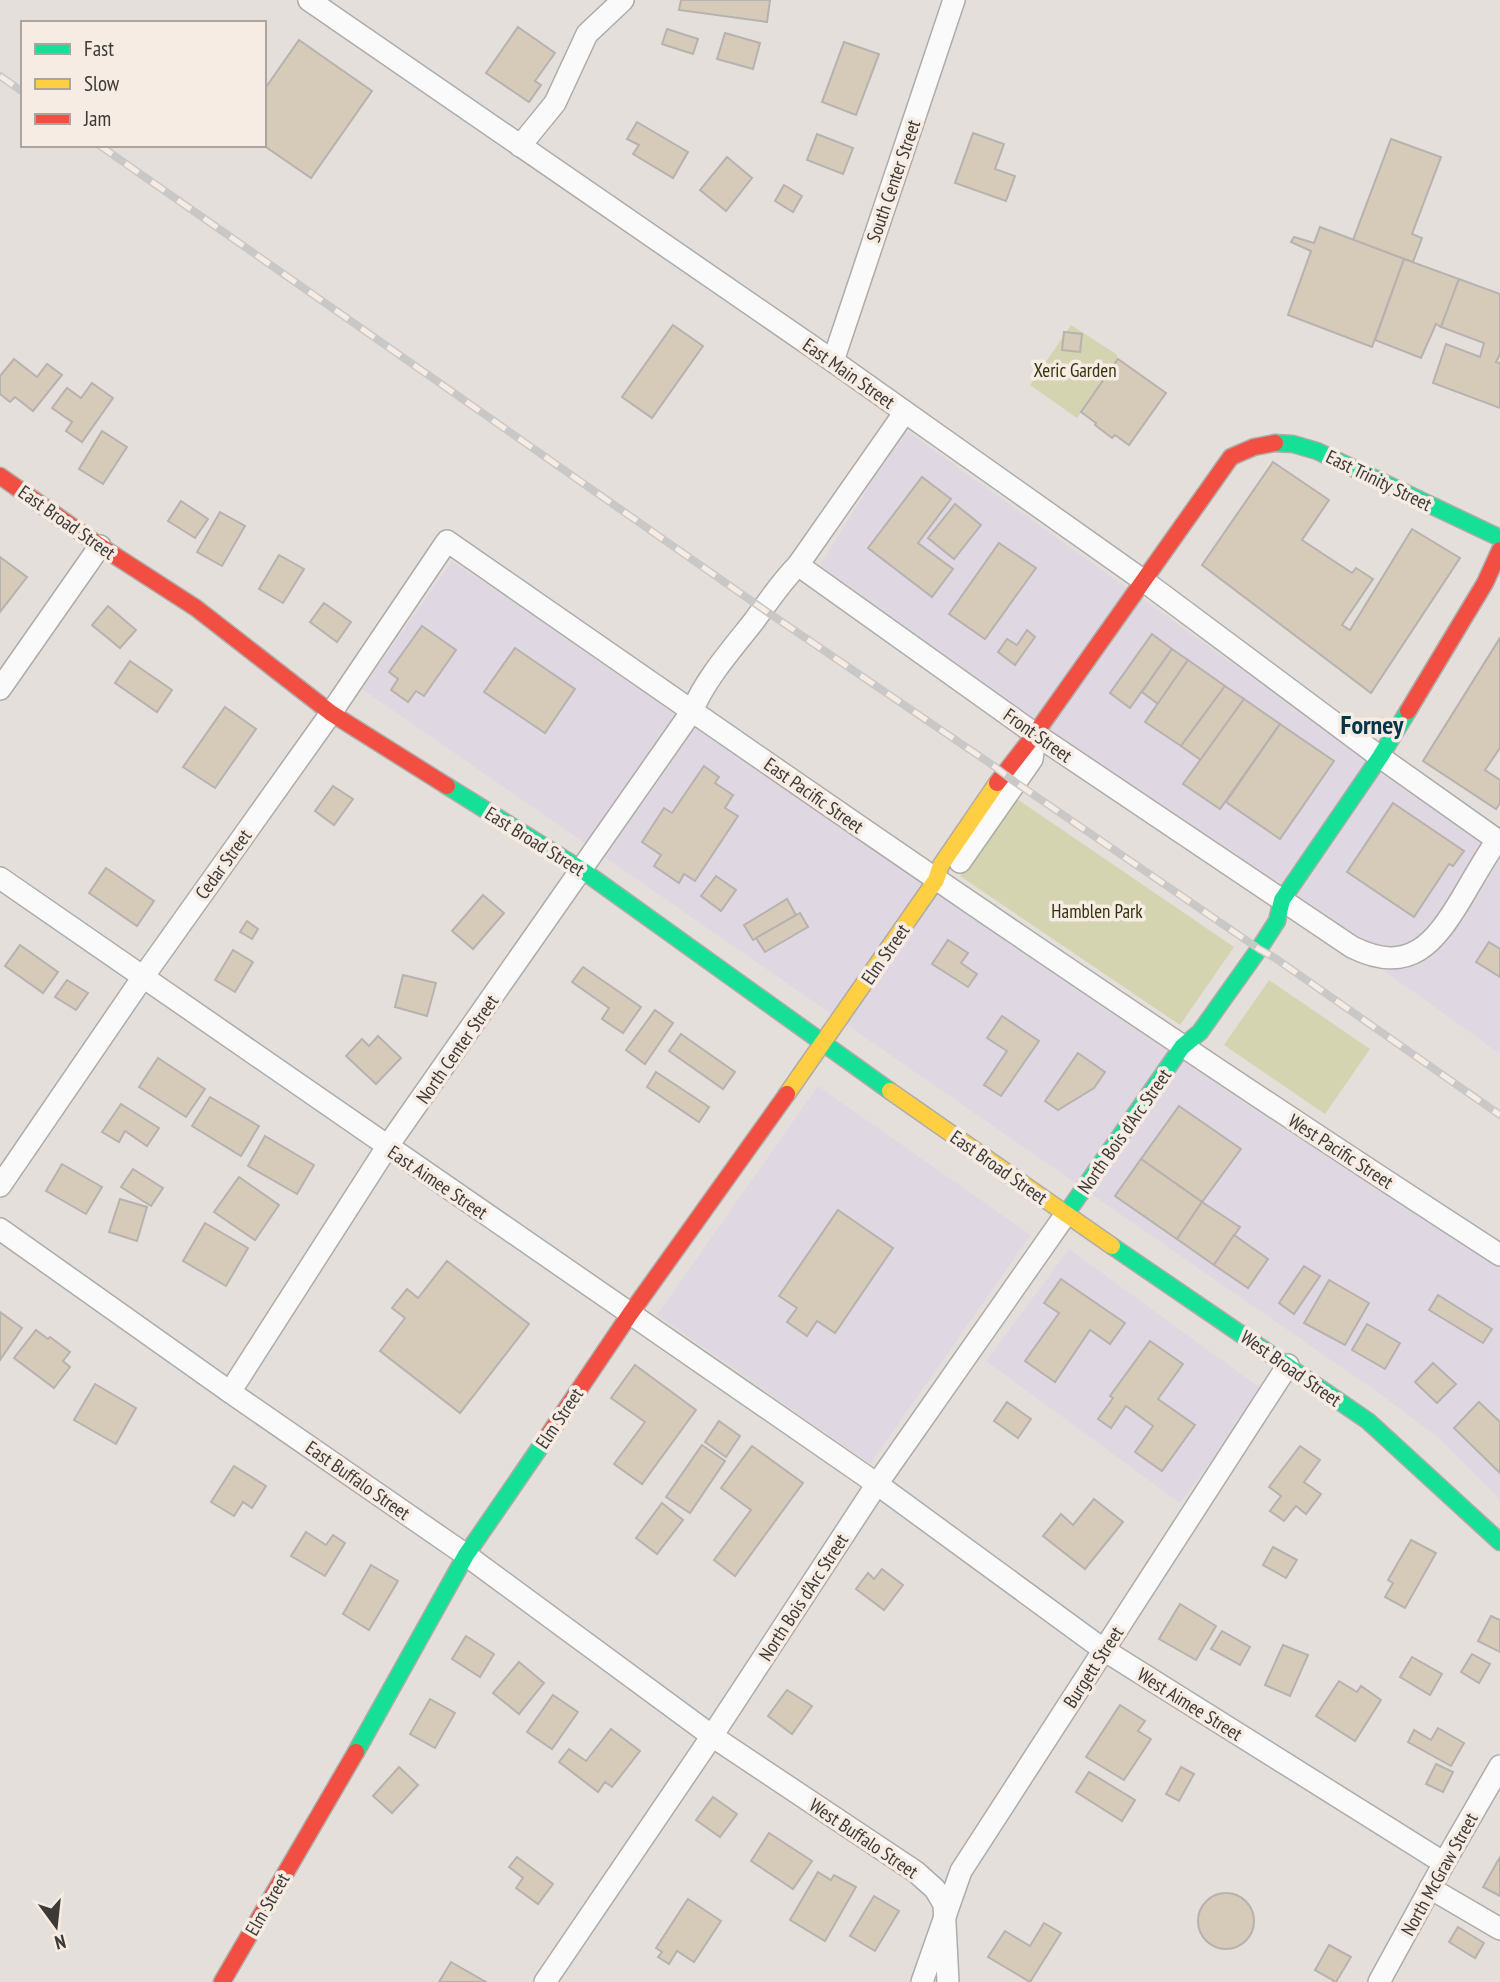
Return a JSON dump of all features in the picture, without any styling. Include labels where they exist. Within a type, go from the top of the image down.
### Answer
[{"type":"main road","name":"East Trinity Street","points":[[1252,447],[1268,442],[1288,442],[1317,451],[1500,538]]},
{"type":"main road","name":"Elm Street","points":[[1035,734],[1231,457],[1252,447]]},
{"type":"main road","name":"East Broad Street","points":[[0,476],[195,608],[331,713],[582,870],[823,1044],[1066,1214]]},
{"type":"main road","name":"North Bois d'Arc Street","points":[[1066,1214],[1182,1047],[1200,1031],[1259,949],[1277,921],[1273,905],[1380,757],[1492,587],[1500,550]]},
{"type":"main road","name":"Elm Street","points":[[222,1982],[376,1717],[466,1555],[630,1314],[823,1044],[936,880]]},
{"type":"main road","name":"North Bois d'Arc Street","points":[[1182,1047],[1186,1026],[1208,993]]},
{"type":"main road","name":"West Broad Street","points":[[1066,1214],[1368,1421],[1500,1542]]},
{"type":"street","name":"East Main Street","points":[[309,0],[832,361],[1144,581],[1380,757],[1498,841]]},
{"type":"street","points":[[520,146],[555,103],[587,34],[623,0]]},
{"type":"street","name":"South Center Street","points":[[832,361],[954,0]]},
{"type":"street","points":[[798,565],[905,412]]},
{"type":"street","name":"East Pacific Street","points":[[447,541],[1182,1047]]},
{"type":"street","name":"Cedar Street","points":[[0,1186],[143,977],[331,713],[447,541]]},
{"type":"street","points":[[0,689],[100,546]]},
{"type":"street","name":"North Center Street","points":[[230,1392],[387,1147],[692,711],[712,701],[768,612],[785,578],[798,565]]},
{"type":"street","name":"Front Street","points":[[798,565],[1273,905],[1360,951],[1385,959],[1400,957],[1418,951],[1434,940],[1498,841]]},
{"type":"street","name":"Elm Street","points":[[936,880],[956,868],[1032,759],[1035,734]]},
{"type":"street","name":"East Aimee Street","points":[[0,878],[877,1484]]},
{"type":"street","name":"West Pacific Street","points":[[1182,1047],[1500,1255]]},
{"type":"street","name":"North Bois d’Arc Street","points":[[545,1982],[712,1736],[877,1484],[1066,1214]]},
{"type":"street","name":"East Buffalo Street","points":[[0,1228],[230,1392],[466,1555],[712,1736]]},
{"type":"street","name":"Burgett Street","points":[[922,1982],[961,1871],[1288,1365]]},
{"type":"street","name":"West Aimee Street","points":[[877,1484],[1104,1650],[1444,1863]]},
{"type":"street","name":"West Buffalo Street","points":[[712,1736],[916,1872],[935,1889],[944,1904],[948,1982]]},
{"type":"street","name":"North McGraw Street","points":[[1380,1982],[1500,1766]]},
{"type":"street","points":[[1430,1888],[1500,1929]]},
{"type":"shaded area","points":[[904,429],[1500,854],[1500,1054],[820,566]]},
{"type":"shaded area","points":[[452,561],[1500,1265],[1500,1499],[1442,1441],[1380,1394],[362,689]]},
{"type":"shaded area","points":[[818,1086],[1031,1235],[870,1464],[657,1315]]},
{"type":"shaded area","points":[[1069,1249],[1263,1390],[1180,1503],[986,1361]]},
{"type":"green space","name":"Xeric Garden","points":[[1071,325],[1116,354],[1118,359],[1077,418],[1030,385]]},
{"type":"green space","name":"Hamblen Park","points":[[1014,797],[1234,947],[1180,1025],[960,876]]},
{"type":"green space","points":[[1269,980],[1370,1049],[1325,1114],[1224,1045]]},
{"type":"building","points":[[681,0],[770,0],[767,22],[679,10]]},
{"type":"building","points":[[518,27],[555,53],[535,81],[541,85],[529,102],[486,73]]},
{"type":"building","points":[[667,29],[698,39],[693,54],[662,44]]},
{"type":"building","points":[[725,33],[760,43],[753,69],[717,59]]},
{"type":"building","points":[[299,40],[372,91],[311,178],[266,147],[266,87]]},
{"type":"building","points":[[844,42],[879,54],[856,115],[822,102]]},
{"type":"building","points":[[637,122],[688,152],[673,178],[633,154],[639,145],[627,139]]},
{"type":"building","points":[[973,133],[1004,144],[995,169],[1015,176],[1006,201],[955,183]]},
{"type":"building","points":[[817,134],[853,148],[843,174],[807,160]]},
{"type":"building","points":[[1391,139],[1441,157],[1412,234],[1422,238],[1413,262],[1353,240]]},
{"type":"building","points":[[727,157],[752,178],[726,211],[700,190]]},
{"type":"building","points":[[784,185],[802,196],[793,212],[775,201]]},
{"type":"building","points":[[1320,227],[1404,259],[1372,347],[1288,315],[1311,251],[1291,242],[1294,237],[1314,243]]},
{"type":"building","points":[[1404,259],[1459,279],[1441,327],[1436,324],[1421,358],[1375,340]]},
{"type":"building","points":[[1459,279],[1500,294],[1500,354],[1496,362],[1500,363],[1500,408],[1433,383],[1446,344],[1480,357],[1484,343],[1441,327]]},
{"type":"building","points":[[673,325],[703,346],[652,418],[622,397]]},
{"type":"building","points":[[1064,332],[1082,334],[1080,352],[1062,350]]},
{"type":"building","points":[[14,359],[37,377],[47,364],[62,375],[33,411],[15,397],[10,402],[0,394],[0,376]]},
{"type":"building","points":[[1118,359],[1166,393],[1129,445],[1115,435],[1112,438],[1081,412]]},
{"type":"building","points":[[92,383],[113,398],[82,442],[66,431],[72,422],[52,408],[67,388],[81,398]]},
{"type":"building","points":[[102,431],[127,447],[103,484],[79,469]]},
{"type":"building","points":[[1273,462],[1329,500],[1302,540],[1352,573],[1356,568],[1373,579],[1342,625],[1350,630],[1412,529],[1460,558],[1371,693],[1202,565]]},
{"type":"building","points":[[922,477],[951,499],[918,543],[953,569],[932,597],[868,548]]},
{"type":"building","points":[[181,501],[208,519],[195,538],[168,521]]},
{"type":"building","points":[[955,504],[981,525],[954,559],[928,538]]},
{"type":"building","points":[[220,512],[245,526],[222,566],[197,552]]},
{"type":"building","points":[[999,543],[1036,568],[985,639],[949,614]]},
{"type":"building","points":[[279,555],[304,569],[283,603],[259,589]]},
{"type":"building","points":[[0,557],[27,577],[0,612]]},
{"type":"building","points":[[324,603],[351,622],[337,642],[310,622]]},
{"type":"building","points":[[108,606],[136,630],[120,648],[92,625]]},
{"type":"building","points":[[422,626],[456,650],[424,696],[416,691],[408,702],[391,690],[398,679],[389,672]]},
{"type":"building","points":[[1027,630],[1035,637],[1015,665],[998,652],[1007,639],[1017,645]]},
{"type":"building","points":[[1152,634],[1172,649],[1130,708],[1110,693]]},
{"type":"building","points":[[1500,638],[1500,748],[1485,770],[1500,780],[1500,803],[1496,809],[1423,761]]},
{"type":"building","points":[[515,648],[575,689],[545,733],[484,692]]},
{"type":"building","points":[[1172,649],[1188,660],[1158,704],[1142,692]]},
{"type":"building","points":[[1188,660],[1225,686],[1181,746],[1145,722]]},
{"type":"building","points":[[130,661],[172,690],[157,712],[115,683]]},
{"type":"building","points":[[1225,686],[1244,699],[1201,760],[1181,746]]},
{"type":"building","points":[[1244,699],[1280,724],[1220,809],[1183,784]]},
{"type":"building","points":[[225,707],[256,729],[215,788],[183,767]]},
{"type":"building","points":[[1280,724],[1334,761],[1280,839],[1226,802]]},
{"type":"building","points":[[704,766],[719,777],[715,783],[733,795],[725,808],[738,816],[695,881],[684,874],[679,883],[654,866],[661,855],[642,842],[664,808],[672,813]]},
{"type":"building","points":[[333,786],[353,799],[334,825],[315,811]]},
{"type":"building","points":[[1393,803],[1464,851],[1453,866],[1449,864],[1414,917],[1347,872]]},
{"type":"building","points":[[106,868],[154,901],[137,926],[89,893]]},
{"type":"building","points":[[716,876],[736,890],[721,911],[701,896]]},
{"type":"building","points":[[483,895],[504,913],[473,949],[452,931]]},
{"type":"building","points":[[787,899],[796,915],[753,940],[744,925]]},
{"type":"building","points":[[800,913],[808,927],[765,952],[756,938]]},
{"type":"building","points":[[247,921],[258,929],[252,939],[240,932]]},
{"type":"building","points":[[948,940],[968,953],[961,963],[977,974],[968,987],[932,964]]},
{"type":"building","points":[[1489,942],[1500,949],[1500,977],[1476,962]]},
{"type":"building","points":[[20,945],[58,972],[43,993],[5,966]]},
{"type":"building","points":[[233,950],[253,962],[235,992],[215,980]]},
{"type":"building","points":[[583,967],[641,1007],[623,1033],[602,1019],[609,1008],[572,982]]},
{"type":"building","points":[[403,975],[436,983],[427,1016],[395,1007]]},
{"type":"building","points":[[67,980],[88,993],[76,1010],[55,997]]},
{"type":"building","points":[[655,1010],[673,1023],[645,1064],[626,1050]]},
{"type":"building","points":[[1002,1016],[1039,1041],[1001,1096],[984,1085],[1007,1051],[987,1038]]},
{"type":"building","points":[[681,1034],[735,1072],[723,1089],[669,1051]]},
{"type":"building","points":[[378,1036],[401,1058],[376,1084],[346,1056],[362,1039],[369,1046]]},
{"type":"building","points":[[1078,1053],[1105,1072],[1094,1088],[1058,1110],[1045,1101]]},
{"type":"building","points":[[158,1058],[205,1089],[186,1117],[139,1087]]},
{"type":"building","points":[[656,1072],[709,1107],[699,1122],[647,1087]]},
{"type":"building","points":[[210,1097],[259,1126],[241,1156],[192,1126]]},
{"type":"building","points":[[121,1104],[159,1128],[147,1146],[125,1131],[119,1142],[102,1132]]},
{"type":"building","points":[[1179,1106],[1241,1149],[1202,1202],[1141,1159]]},
{"type":"building","points":[[265,1136],[314,1165],[297,1194],[248,1166]]},
{"type":"building","points":[[1141,1159],[1202,1202],[1177,1239],[1115,1196]]},
{"type":"building","points":[[62,1164],[102,1187],[86,1214],[46,1191]]},
{"type":"building","points":[[133,1169],[163,1188],[151,1206],[121,1187]]},
{"type":"building","points":[[239,1177],[279,1205],[255,1240],[214,1212]]},
{"type":"building","points":[[120,1199],[147,1207],[137,1241],[109,1232]]},
{"type":"building","points":[[1202,1202],[1240,1227],[1214,1265],[1177,1239]]},
{"type":"building","points":[[838,1210],[893,1248],[835,1333],[817,1321],[807,1336],[787,1322],[797,1308],[779,1296]]},
{"type":"building","points":[[205,1223],[248,1248],[226,1286],[183,1261]]},
{"type":"building","points":[[1234,1235],[1268,1259],[1248,1288],[1214,1265]]},
{"type":"building","points":[[447,1261],[529,1324],[460,1413],[380,1351],[405,1318],[392,1308],[407,1289],[418,1298]]},
{"type":"building","points":[[1304,1266],[1320,1276],[1294,1314],[1279,1303]]},
{"type":"building","points":[[1061,1279],[1125,1323],[1110,1344],[1090,1330],[1055,1382],[1025,1361],[1059,1313],[1044,1303]]},
{"type":"building","points":[[1329,1280],[1369,1303],[1345,1345],[1304,1323]]},
{"type":"building","points":[[1438,1295],[1492,1329],[1483,1343],[1429,1310]]},
{"type":"building","points":[[0,1312],[22,1328],[0,1360]]},
{"type":"building","points":[[1367,1324],[1400,1343],[1385,1369],[1352,1350]]},
{"type":"building","points":[[36,1330],[70,1352],[63,1361],[70,1367],[54,1388],[14,1358]]},
{"type":"building","points":[[1150,1341],[1183,1364],[1158,1399],[1195,1425],[1162,1471],[1135,1452],[1153,1426],[1126,1406],[1111,1428],[1098,1419],[1113,1398],[1110,1396]]},
{"type":"building","points":[[1433,1363],[1456,1384],[1437,1403],[1415,1382]]},
{"type":"building","points":[[635,1365],[696,1410],[642,1484],[614,1464],[645,1422],[611,1398]]},
{"type":"building","points":[[95,1384],[136,1408],[116,1444],[74,1420]]},
{"type":"building","points":[[1007,1402],[1031,1419],[1018,1438],[994,1421]]},
{"type":"building","points":[[1479,1402],[1500,1422],[1500,1473],[1454,1428]]},
{"type":"building","points":[[719,1421],[740,1436],[726,1457],[705,1442]]},
{"type":"building","points":[[702,1445],[725,1461],[690,1513],[666,1497]]},
{"type":"building","points":[[752,1446],[803,1483],[735,1576],[714,1560],[751,1510],[721,1488]]},
{"type":"building","points":[[1300,1446],[1320,1460],[1304,1482],[1321,1494],[1306,1514],[1296,1506],[1284,1521],[1270,1511],[1281,1496],[1269,1487]]},
{"type":"building","points":[[234,1466],[266,1486],[252,1508],[243,1502],[234,1516],[211,1502]]},
{"type":"building","points":[[1094,1499],[1123,1522],[1085,1569],[1043,1536],[1061,1514],[1073,1525]]},
{"type":"building","points":[[662,1503],[683,1520],[657,1554],[636,1538]]},
{"type":"building","points":[[306,1532],[326,1545],[333,1535],[345,1543],[325,1576],[291,1556]]},
{"type":"building","points":[[1411,1540],[1436,1553],[1405,1608],[1385,1597],[1393,1583],[1388,1580]]},
{"type":"building","points":[[1273,1547],[1297,1560],[1286,1578],[1263,1565]]},
{"type":"building","points":[[371,1565],[398,1581],[369,1630],[343,1614]]},
{"type":"building","points":[[882,1569],[903,1585],[884,1610],[856,1589],[868,1573],[874,1579]]},
{"type":"building","points":[[1180,1604],[1216,1626],[1196,1660],[1159,1639]]},
{"type":"building","points":[[1491,1616],[1500,1620],[1500,1652],[1478,1641]]},
{"type":"building","points":[[1222,1631],[1250,1647],[1240,1665],[1211,1649]]},
{"type":"building","points":[[466,1636],[494,1654],[480,1677],[452,1659]]},
{"type":"building","points":[[1283,1645],[1308,1655],[1290,1696],[1265,1685]]},
{"type":"building","points":[[1472,1654],[1490,1664],[1479,1683],[1461,1672]]},
{"type":"building","points":[[1412,1657],[1442,1674],[1430,1695],[1400,1677]]},
{"type":"building","points":[[519,1662],[544,1683],[519,1714],[493,1693]]},
{"type":"building","points":[[1339,1681],[1357,1692],[1361,1686],[1381,1700],[1355,1741],[1316,1716]]},
{"type":"building","points":[[787,1690],[812,1706],[792,1734],[768,1716]]},
{"type":"building","points":[[553,1695],[578,1712],[552,1749],[527,1732]]},
{"type":"building","points":[[430,1699],[455,1713],[435,1748],[410,1734]]},
{"type":"building","points":[[1120,1705],[1145,1721],[1138,1731],[1151,1739],[1124,1780],[1086,1757]]},
{"type":"building","points":[[1438,1728],[1464,1743],[1451,1766],[1408,1742],[1414,1730],[1431,1740]]},
{"type":"building","points":[[611,1729],[640,1751],[612,1787],[605,1782],[598,1792],[559,1762],[569,1749],[586,1761]]},
{"type":"building","points":[[1436,1764],[1453,1772],[1443,1792],[1426,1784]]},
{"type":"building","points":[[399,1767],[418,1785],[392,1813],[373,1796]]},
{"type":"building","points":[[1181,1767],[1194,1774],[1179,1801],[1166,1794]]},
{"type":"building","points":[[1089,1772],[1135,1800],[1122,1821],[1076,1792]]},
{"type":"building","points":[[713,1797],[737,1814],[720,1837],[696,1820]]},
{"type":"building","points":[[769,1833],[812,1861],[793,1889],[751,1861]]},
{"type":"building","points":[[517,1857],[553,1884],[538,1904],[516,1888],[523,1878],[509,1867]]},
{"type":"building","points":[[1500,1857],[1500,1896],[1483,1887]]},
{"type":"building","points":[[818,1872],[831,1880],[834,1875],[856,1887],[825,1941],[790,1920]]},
{"type":"building","points":[[1226,1893],[1246,1901],[1254,1921],[1246,1941],[1226,1949],[1206,1941],[1198,1921],[1206,1901]]},
{"type":"building","points":[[874,1896],[899,1911],[875,1951],[850,1936]]},
{"type":"building","points":[[688,1899],[721,1921],[694,1962],[677,1951],[669,1964],[658,1957],[662,1952],[656,1948]]},
{"type":"building","points":[[1044,1923],[1061,1933],[1030,1982],[988,1957],[1005,1931],[1030,1946]]},
{"type":"building","points":[[1458,1927],[1484,1943],[1475,1958],[1449,1942]]},
{"type":"building","points":[[1329,1945],[1351,1957],[1336,1982],[1315,1970]]},
{"type":"building","points":[[451,1962],[486,1982],[439,1982]]},
{"type":"railway","points":[[0,76],[21,91]]},
{"type":"railway","points":[[102,147],[763,609],[1500,1115]]},
{"type":"traffic: fast","points":[[1275,443],[1293,444],[1317,451],[1500,538]]},
{"type":"traffic: fast","points":[[1066,1214],[1182,1047],[1200,1032],[1259,949],[1277,921],[1282,900],[1380,757],[1408,711]]},
{"type":"traffic: fast","points":[[447,786],[582,870],[890,1091]]},
{"type":"traffic: fast","points":[[1112,1246],[1368,1421],[1500,1542]]},
{"type":"traffic: fast","points":[[356,1752],[466,1555],[545,1440]]},
{"type":"traffic: slow","points":[[787,1094],[936,880],[941,865],[997,783]]},
{"type":"traffic: slow","points":[[890,1091],[1112,1246]]},
{"type":"traffic: jam","points":[[997,783],[1035,734],[1231,457],[1254,447],[1275,443]]},
{"type":"traffic: jam","points":[[0,476],[100,546],[196,608],[331,713],[447,786]]},
{"type":"traffic: jam","points":[[1408,711],[1485,583],[1500,550]]},
{"type":"traffic: jam","points":[[545,1440],[630,1314],[787,1094]]},
{"type":"traffic: jam","points":[[222,1982],[356,1752]]},
{"type":"district","name":"Forney","points":[[1372,725]]}]
